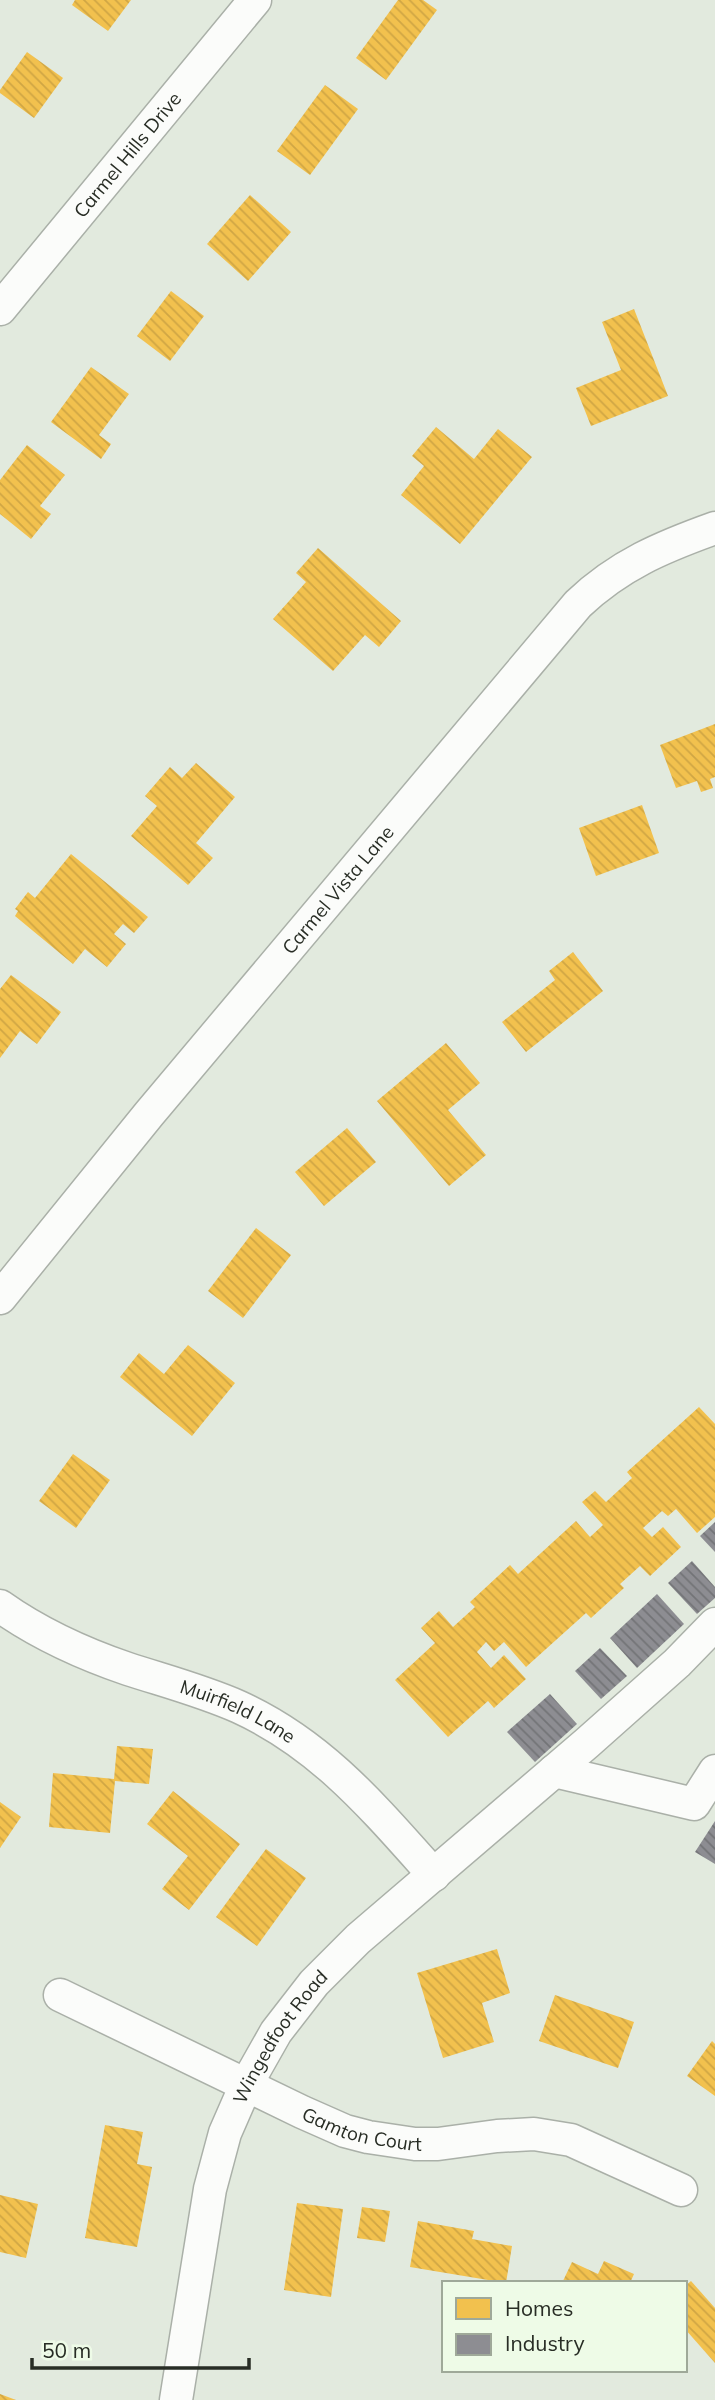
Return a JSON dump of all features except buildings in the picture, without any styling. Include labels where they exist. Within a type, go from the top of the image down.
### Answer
[{"type":"street","name":"Carmel Hills Drive","points":[[0,309],[255,0]]},
{"type":"street","name":"Carmel Vista Lane","points":[[0,1298],[149,1114],[578,604],[628,564],[715,528]]},
{"type":"street","name":"Muirfield Lane","points":[[0,1606],[63,1643],[125,1668],[210,1695],[242,1708],[292,1736],[359,1791],[434,1875]]},
{"type":"street","name":"Wingedfoot Road","points":[[176,2400],[210,2189],[225,2133],[246,2085],[276,2032],[314,1983],[358,1939],[554,1772],[677,1663],[715,1624]]},
{"type":"street","points":[[554,1772],[694,1804],[715,1771]]},
{"type":"street","name":"Gamton Court","points":[[60,1995],[345,2131],[415,2144],[534,2134],[571,2140],[681,2190]]}]
